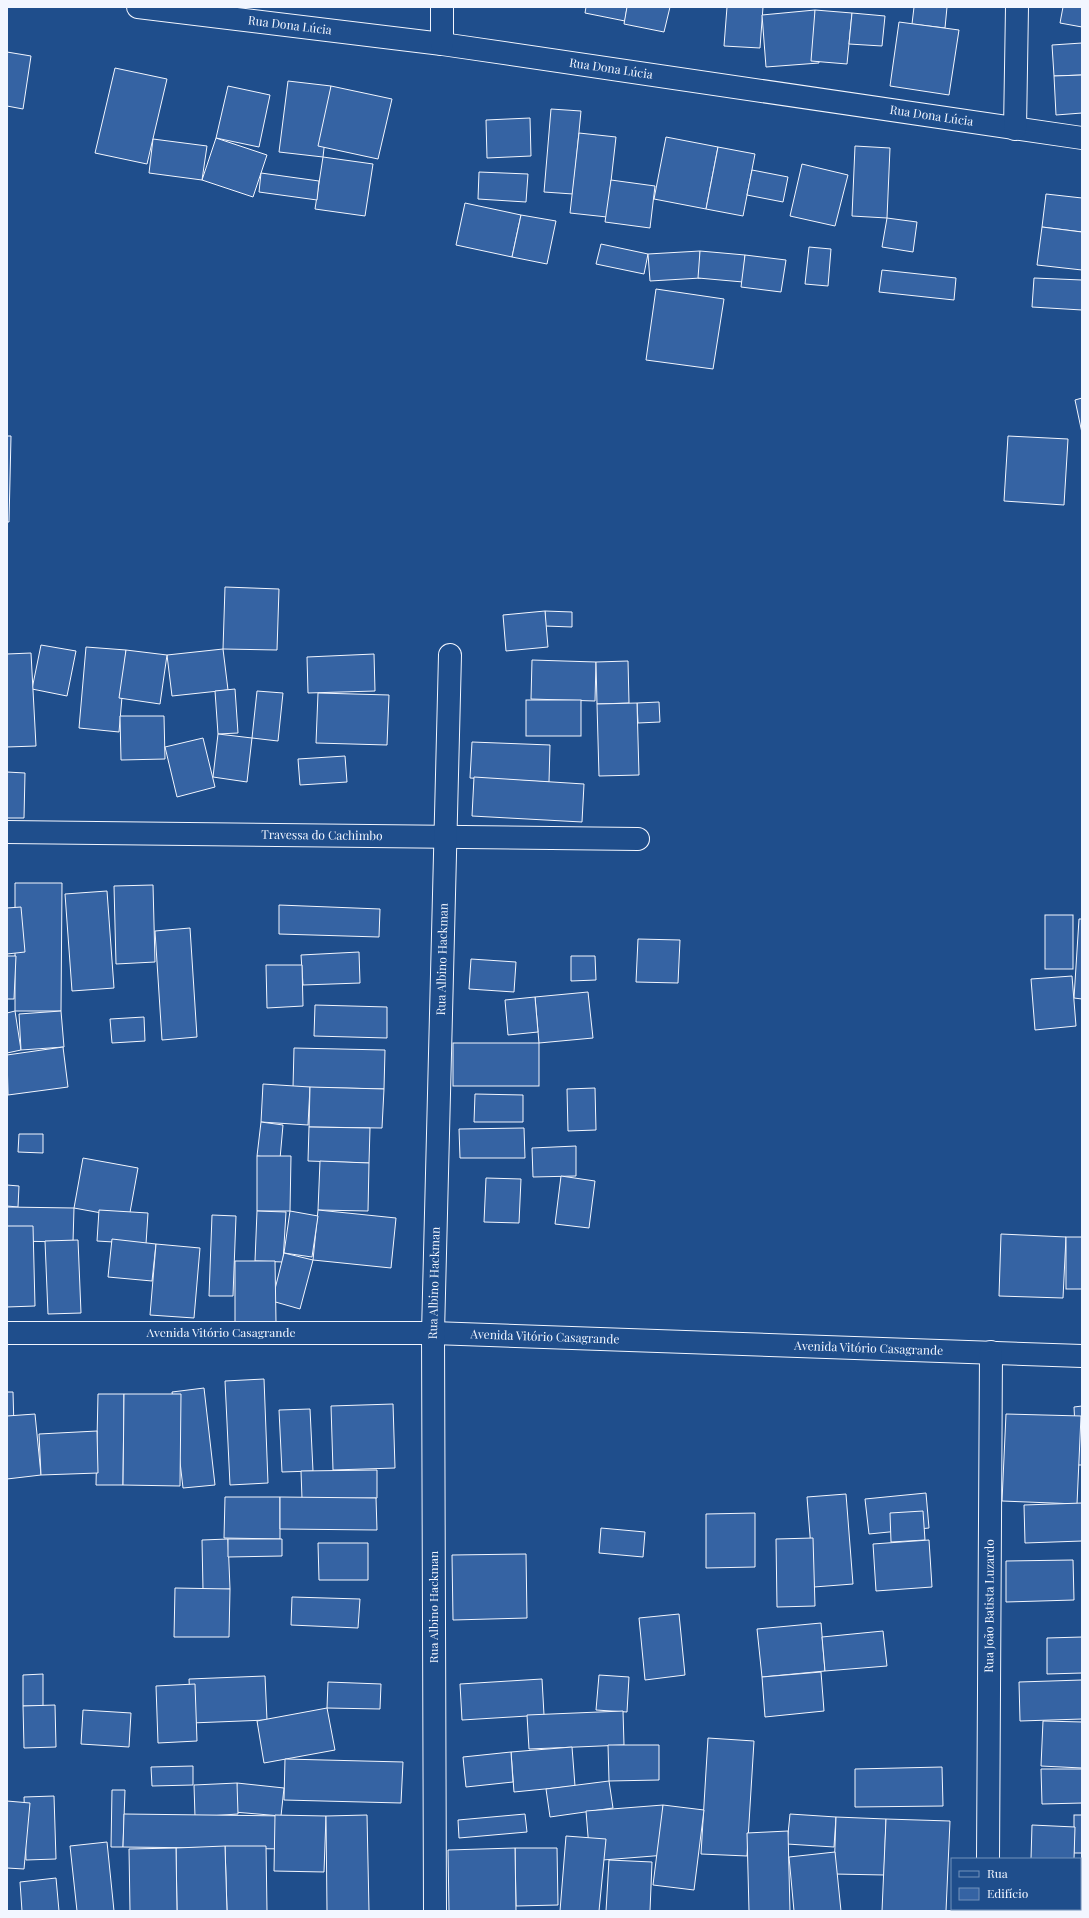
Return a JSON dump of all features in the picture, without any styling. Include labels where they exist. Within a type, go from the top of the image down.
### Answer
[{"type":"street","name":"Rua Dona Lúcia","points":[[138,7],[442,44],[1082,138]]},
{"type":"street","points":[[442,7],[442,44]]},
{"type":"street","points":[[1015,129],[1017,7]]},
{"type":"street","name":"Rua Albino Hackman","points":[[435,1911],[433,1332],[450,655]]},
{"type":"street","name":"Travessa do Cachimbo","points":[[7,832],[638,839]]},
{"type":"street","name":"Avenida Vitório Casagrande","points":[[7,1333],[433,1332],[1082,1356]]},
{"type":"street","name":"Rua João Batista Luzardo","points":[[988,1858],[991,1352]]},
{"type":"building","points":[[586,7],[627,7],[625,21],[585,13]]},
{"type":"building","points":[[627,7],[670,7],[664,32],[624,24]]},
{"type":"building","points":[[727,7],[763,7],[760,48],[724,46]]},
{"type":"building","points":[[914,7],[947,7],[945,28],[912,24]]},
{"type":"building","points":[[1063,7],[1082,7],[1082,27],[1060,23]]},
{"type":"building","points":[[815,10],[819,63],[766,67],[762,15]]},
{"type":"building","points":[[815,10],[852,13],[847,64],[811,61]]},
{"type":"building","points":[[852,13],[885,16],[882,46],[849,44]]},
{"type":"building","points":[[899,22],[959,30],[949,95],[890,86]]},
{"type":"building","points":[[1082,43],[1082,75],[1054,76],[1052,45]]},
{"type":"building","points":[[7,52],[31,56],[23,109],[7,106]]},
{"type":"building","points":[[115,68],[167,79],[147,164],[95,153]]},
{"type":"building","points":[[1082,75],[1082,113],[1056,115],[1054,76]]},
{"type":"building","points":[[288,81],[331,86],[323,157],[279,152]]},
{"type":"building","points":[[228,86],[270,95],[259,147],[216,138]]},
{"type":"building","points":[[331,86],[392,99],[378,159],[318,146]]},
{"type":"building","points":[[551,109],[581,111],[573,194],[544,192]]},
{"type":"building","points":[[530,118],[531,156],[487,158],[486,120]]},
{"type":"building","points":[[579,133],[616,137],[607,217],[570,213]]},
{"type":"building","points":[[666,137],[718,147],[706,209],[654,199]]},
{"type":"building","points":[[216,138],[267,155],[253,197],[202,180]]},
{"type":"building","points":[[153,139],[207,146],[202,180],[149,173]]},
{"type":"building","points":[[855,146],[890,148],[887,218],[852,216]]},
{"type":"building","points":[[718,147],[755,154],[743,216],[706,209]]},
{"type":"building","points":[[323,157],[373,164],[365,216],[315,209]]},
{"type":"building","points":[[802,164],[848,175],[835,226],[790,216]]},
{"type":"building","points":[[752,170],[788,177],[783,202],[747,195]]},
{"type":"building","points":[[479,172],[528,174],[526,202],[478,199]]},
{"type":"building","points":[[261,173],[319,181],[317,200],[259,192]]},
{"type":"building","points":[[611,180],[655,186],[650,228],[605,222]]},
{"type":"building","points":[[1046,194],[1082,198],[1082,232],[1042,227]]},
{"type":"building","points":[[465,203],[521,215],[512,257],[456,245]]},
{"type":"building","points":[[521,215],[556,221],[547,264],[512,257]]},
{"type":"building","points":[[887,218],[917,222],[913,252],[882,247]]},
{"type":"building","points":[[1042,227],[1082,232],[1082,270],[1037,265]]},
{"type":"building","points":[[601,244],[648,254],[644,274],[596,264]]},
{"type":"building","points":[[809,247],[831,249],[828,286],[805,284]]},
{"type":"building","points":[[700,251],[701,278],[650,281],[648,254]]},
{"type":"building","points":[[700,251],[745,255],[743,282],[698,278]]},
{"type":"building","points":[[745,255],[786,260],[781,292],[741,287]]},
{"type":"building","points":[[882,270],[956,278],[954,300],[879,292]]},
{"type":"building","points":[[1034,278],[1082,280],[1082,310],[1032,307]]},
{"type":"building","points":[[656,289],[724,299],[713,369],[646,360]]},
{"type":"building","points":[[1082,398],[1082,433],[1075,400]]},
{"type":"building","points":[[7,436],[11,436],[9,522],[7,522]]},
{"type":"building","points":[[1008,436],[1068,439],[1064,505],[1004,501]]},
{"type":"building","points":[[225,587],[279,589],[277,650],[223,649]]},
{"type":"building","points":[[545,611],[572,612],[572,627],[545,626]]},
{"type":"building","points":[[545,611],[548,647],[506,651],[503,615]]},
{"type":"building","points":[[41,645],[76,651],[67,696],[32,689]]},
{"type":"building","points":[[86,647],[126,650],[119,732],[79,728]]},
{"type":"building","points":[[223,649],[228,690],[172,696],[167,655]]},
{"type":"building","points":[[126,650],[167,655],[160,704],[119,698]]},
{"type":"building","points":[[31,653],[36,746],[7,747],[7,654]]},
{"type":"building","points":[[374,654],[375,691],[308,693],[307,657]]},
{"type":"building","points":[[532,660],[596,662],[595,701],[531,699]]},
{"type":"building","points":[[628,661],[629,703],[597,704],[596,662]]},
{"type":"building","points":[[235,689],[238,733],[218,734],[215,691]]},
{"type":"building","points":[[257,691],[283,693],[278,741],[252,738]]},
{"type":"building","points":[[318,693],[389,695],[387,745],[316,743]]},
{"type":"building","points":[[526,700],[581,700],[581,736],[526,736]]},
{"type":"building","points":[[659,702],[660,722],[638,723],[637,703]]},
{"type":"building","points":[[637,703],[639,775],[599,776],[597,704]]},
{"type":"building","points":[[120,716],[164,716],[165,759],[121,760]]},
{"type":"building","points":[[218,734],[252,738],[247,782],[213,777]]},
{"type":"building","points":[[203,738],[215,787],[177,797],[165,747]]},
{"type":"building","points":[[472,742],[550,745],[549,782],[470,778]]},
{"type":"building","points":[[345,756],[347,782],[300,785],[298,759]]},
{"type":"building","points":[[7,772],[25,773],[24,818],[7,818]]},
{"type":"building","points":[[474,777],[584,784],[582,822],[472,816]]},
{"type":"building","points":[[15,883],[62,883],[61,1011],[15,1011]]},
{"type":"building","points":[[153,885],[155,962],[116,964],[114,886]]},
{"type":"building","points":[[107,891],[114,988],[72,991],[65,894]]},
{"type":"building","points":[[279,905],[380,909],[379,937],[279,934]]},
{"type":"building","points":[[21,907],[25,952],[7,954],[7,908]]},
{"type":"building","points":[[1045,915],[1073,915],[1073,969],[1045,969]]},
{"type":"building","points":[[1079,919],[1082,919],[1082,999],[1074,998]]},
{"type":"building","points":[[190,928],[197,1037],[162,1040],[155,931]]},
{"type":"building","points":[[638,939],[680,940],[678,983],[636,982]]},
{"type":"building","points":[[359,952],[360,983],[303,985],[301,955]]},
{"type":"building","points":[[7,956],[16,956],[14,999],[7,999]]},
{"type":"building","points":[[571,956],[595,956],[596,980],[571,981]]},
{"type":"building","points":[[471,959],[516,962],[514,992],[469,989]]},
{"type":"building","points":[[266,965],[302,965],[303,1006],[267,1008]]},
{"type":"building","points":[[1072,976],[1076,1026],[1035,1030],[1031,979]]},
{"type":"building","points":[[588,992],[593,1038],[539,1043],[535,997]]},
{"type":"building","points":[[535,997],[538,1032],[508,1035],[505,1000]]},
{"type":"building","points":[[315,1005],[387,1007],[387,1038],[314,1036]]},
{"type":"building","points":[[15,1011],[21,1050],[7,1053],[7,1013]]},
{"type":"building","points":[[61,1011],[64,1047],[21,1050],[19,1014]]},
{"type":"building","points":[[144,1017],[145,1041],[112,1043],[110,1019]]},
{"type":"building","points":[[453,1043],[539,1043],[539,1086],[453,1086]]},
{"type":"building","points":[[63,1047],[68,1087],[8,1095],[7,1055]]},
{"type":"building","points":[[294,1048],[385,1050],[384,1089],[293,1087]]},
{"type":"building","points":[[263,1084],[310,1087],[308,1125],[261,1122]]},
{"type":"building","points":[[310,1087],[384,1089],[382,1128],[309,1127]]},
{"type":"building","points":[[595,1088],[596,1130],[568,1131],[567,1089]]},
{"type":"building","points":[[475,1094],[523,1095],[523,1122],[474,1122]]},
{"type":"building","points":[[261,1122],[283,1125],[280,1159],[257,1156]]},
{"type":"building","points":[[309,1127],[370,1128],[369,1163],[308,1161]]},
{"type":"building","points":[[524,1128],[525,1158],[460,1158],[459,1129]]},
{"type":"building","points":[[19,1134],[43,1134],[43,1153],[18,1152]]},
{"type":"building","points":[[576,1146],[576,1176],[533,1177],[532,1148]]},
{"type":"building","points":[[257,1156],[291,1156],[290,1211],[257,1211]]},
{"type":"building","points":[[83,1158],[138,1168],[129,1218],[74,1208]]},
{"type":"building","points":[[320,1161],[369,1163],[368,1211],[318,1210]]},
{"type":"building","points":[[561,1176],[595,1181],[589,1228],[555,1224]]},
{"type":"building","points":[[486,1178],[521,1179],[519,1223],[484,1222]]},
{"type":"building","points":[[7,1185],[19,1186],[18,1207],[7,1206]]},
{"type":"building","points":[[7,1207],[74,1208],[73,1242],[7,1241]]},
{"type":"building","points":[[99,1210],[148,1213],[146,1244],[97,1241]]},
{"type":"building","points":[[318,1210],[396,1218],[391,1268],[313,1260]]},
{"type":"building","points":[[257,1211],[286,1212],[283,1262],[255,1261]]},
{"type":"building","points":[[290,1211],[318,1216],[312,1257],[284,1253]]},
{"type":"building","points":[[212,1215],[236,1216],[233,1296],[209,1296]]},
{"type":"building","points":[[7,1226],[33,1226],[35,1306],[7,1307]]},
{"type":"building","points":[[1001,1234],[1066,1237],[1063,1298],[999,1296]]},
{"type":"building","points":[[1066,1237],[1082,1237],[1082,1289],[1066,1289]]},
{"type":"building","points":[[112,1239],[156,1244],[152,1281],[108,1277]]},
{"type":"building","points":[[78,1240],[81,1313],[48,1314],[45,1241]]},
{"type":"building","points":[[156,1244],[200,1248],[194,1318],[150,1315]]},
{"type":"building","points":[[284,1253],[313,1260],[300,1309],[272,1301]]},
{"type":"building","points":[[235,1261],[275,1261],[276,1322],[235,1323]]},
{"type":"building","points":[[264,1379],[268,1483],[230,1485],[225,1381]]},
{"type":"building","points":[[204,1388],[215,1485],[183,1488],[172,1392]]},
{"type":"building","points":[[7,1392],[13,1392],[14,1428],[7,1428]]},
{"type":"building","points":[[98,1394],[124,1394],[123,1485],[96,1485]]},
{"type":"building","points":[[124,1394],[181,1394],[180,1486],[123,1485]]},
{"type":"building","points":[[393,1404],[395,1468],[333,1470],[331,1406]]},
{"type":"building","points":[[1082,1406],[1082,1465],[1077,1465],[1074,1407]]},
{"type":"building","points":[[310,1409],[313,1471],[282,1472],[279,1410]]},
{"type":"building","points":[[35,1414],[41,1475],[7,1479],[7,1416]]},
{"type":"building","points":[[1006,1414],[1081,1416],[1077,1504],[1002,1501]]},
{"type":"building","points":[[97,1431],[98,1473],[41,1475],[39,1434]]},
{"type":"building","points":[[377,1470],[377,1498],[302,1499],[301,1471]]},
{"type":"building","points":[[926,1493],[929,1528],[869,1534],[865,1499]]},
{"type":"building","points":[[846,1494],[853,1584],[814,1587],[807,1497]]},
{"type":"building","points":[[225,1497],[280,1497],[280,1539],[224,1538]]},
{"type":"building","points":[[280,1497],[376,1498],[377,1530],[280,1529]]},
{"type":"building","points":[[1082,1503],[1082,1541],[1025,1543],[1024,1505]]},
{"type":"building","points":[[923,1511],[925,1540],[891,1542],[890,1513]]},
{"type":"building","points":[[755,1513],[755,1567],[706,1568],[706,1514]]},
{"type":"building","points":[[601,1528],[645,1532],[643,1557],[599,1553]]},
{"type":"building","points":[[813,1538],[815,1606],[777,1607],[776,1539]]},
{"type":"building","points":[[228,1539],[230,1589],[203,1590],[202,1540]]},
{"type":"building","points":[[228,1539],[282,1539],[282,1556],[228,1557]]},
{"type":"building","points":[[929,1540],[932,1587],[876,1591],[873,1544]]},
{"type":"building","points":[[318,1543],[368,1543],[368,1580],[319,1580]]},
{"type":"building","points":[[526,1554],[527,1618],[453,1620],[452,1555]]},
{"type":"building","points":[[1073,1560],[1074,1600],[1006,1602],[1006,1561]]},
{"type":"building","points":[[175,1588],[230,1589],[229,1637],[174,1637]]},
{"type":"building","points":[[292,1597],[360,1599],[358,1628],[291,1625]]},
{"type":"building","points":[[679,1614],[685,1675],[645,1680],[639,1618]]},
{"type":"building","points":[[821,1623],[825,1671],[762,1677],[757,1629]]},
{"type":"building","points":[[883,1631],[887,1666],[825,1671],[822,1637]]},
{"type":"building","points":[[1082,1637],[1082,1673],[1047,1674],[1047,1638]]},
{"type":"building","points":[[821,1672],[824,1711],[765,1717],[762,1677]]},
{"type":"building","points":[[43,1674],[43,1706],[23,1706],[23,1675]]},
{"type":"building","points":[[599,1675],[629,1677],[627,1712],[596,1710]]},
{"type":"building","points":[[265,1676],[267,1720],[191,1723],[189,1679]]},
{"type":"building","points":[[542,1679],[544,1715],[462,1720],[460,1684]]},
{"type":"building","points":[[1082,1680],[1082,1719],[1020,1721],[1019,1682]]},
{"type":"building","points":[[328,1682],[381,1684],[380,1709],[327,1708]]},
{"type":"building","points":[[195,1684],[197,1741],[158,1743],[156,1686]]},
{"type":"building","points":[[55,1705],[56,1747],[24,1748],[23,1706]]},
{"type":"building","points":[[327,1708],[335,1750],[264,1763],[257,1721]]},
{"type":"building","points":[[83,1710],[131,1713],[129,1747],[81,1744]]},
{"type":"building","points":[[623,1711],[624,1745],[529,1749],[527,1715]]},
{"type":"building","points":[[1043,1721],[1082,1722],[1082,1768],[1041,1766]]},
{"type":"building","points":[[708,1738],[754,1741],[747,1856],[701,1854]]},
{"type":"building","points":[[608,1745],[659,1745],[659,1780],[609,1781]]},
{"type":"building","points":[[572,1747],[575,1786],[514,1792],[511,1752]]},
{"type":"building","points":[[511,1752],[513,1782],[466,1787],[463,1757]]},
{"type":"building","points":[[285,1759],[403,1762],[401,1803],[284,1800]]},
{"type":"building","points":[[193,1766],[193,1785],[152,1786],[151,1767]]},
{"type":"building","points":[[942,1767],[943,1806],[855,1807],[855,1769]]},
{"type":"building","points":[[1041,1769],[1082,1769],[1082,1803],[1042,1804]]},
{"type":"building","points":[[609,1781],[613,1808],[550,1817],[546,1789]]},
{"type":"building","points":[[237,1783],[284,1788],[281,1816],[234,1812]]},
{"type":"building","points":[[237,1783],[238,1814],[195,1817],[194,1785]]},
{"type":"building","points":[[112,1790],[125,1790],[123,1847],[111,1847]]},
{"type":"building","points":[[54,1796],[56,1859],[26,1860],[24,1797]]},
{"type":"building","points":[[7,1801],[30,1803],[24,1869],[7,1868]]},
{"type":"building","points":[[663,1805],[666,1855],[590,1861],[586,1811]]},
{"type":"building","points":[[663,1805],[704,1810],[694,1890],[653,1885]]},
{"type":"building","points":[[124,1814],[288,1816],[287,1849],[123,1847]]},
{"type":"building","points":[[525,1814],[527,1832],[459,1838],[458,1820]]},
{"type":"building","points":[[790,1814],[836,1817],[834,1847],[787,1844]]},
{"type":"building","points":[[275,1815],[326,1816],[324,1872],[274,1871]]},
{"type":"building","points":[[367,1815],[369,1911],[327,1911],[326,1816]]},
{"type":"building","points":[[1074,1815],[1082,1815],[1082,1853],[1074,1853]]},
{"type":"building","points":[[836,1817],[886,1819],[884,1875],[834,1874]]},
{"type":"building","points":[[886,1819],[950,1821],[946,1911],[882,1911]]},
{"type":"building","points":[[1032,1825],[1075,1827],[1074,1858],[1031,1858]]},
{"type":"building","points":[[788,1831],[790,1911],[749,1911],[747,1833]]},
{"type":"building","points":[[566,1836],[606,1839],[599,1911],[560,1911]]},
{"type":"building","points":[[107,1842],[114,1911],[77,1911],[70,1846]]},
{"type":"building","points":[[225,1846],[266,1846],[267,1911],[227,1911]]},
{"type":"building","points":[[225,1846],[227,1911],[177,1911],[176,1848]]},
{"type":"building","points":[[176,1848],[177,1911],[130,1911],[129,1849]]},
{"type":"building","points":[[515,1848],[557,1848],[558,1905],[516,1906]]},
{"type":"building","points":[[515,1848],[516,1911],[449,1911],[448,1850]]},
{"type":"building","points":[[835,1852],[841,1911],[794,1911],[789,1857]]},
{"type":"building","points":[[609,1860],[652,1862],[650,1911],[606,1911]]},
{"type":"building","points":[[56,1878],[59,1911],[22,1911],[20,1882]]},
{"type":"building","points":[[1018,1910],[1059,1910],[1059,1911]]}]
